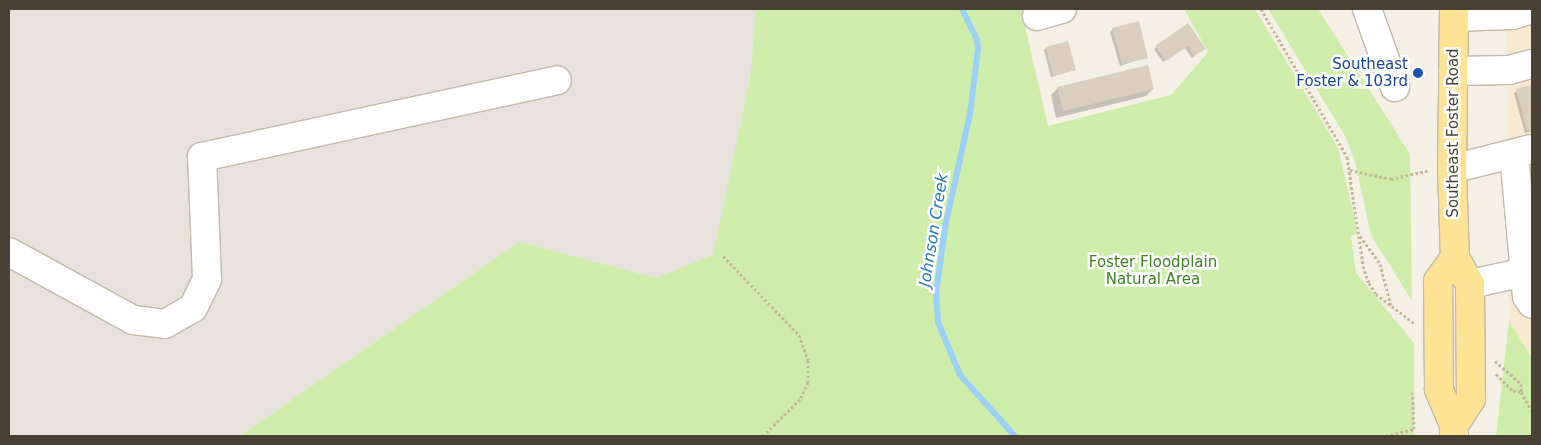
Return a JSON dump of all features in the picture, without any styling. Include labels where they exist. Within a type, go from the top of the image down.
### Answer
[{"type":"main road","name":"Southeast Foster Road","points":[[1454,13],[1452,169],[1455,258],[1470,284],[1471,399],[1454,431]]},
{"type":"main road","name":"Southeast Foster Road","points":[[1454,431],[1439,389],[1438,282],[1455,258]]},
{"type":"street","points":[[1367,9],[1395,87]]},
{"type":"street","points":[[1454,13],[1513,16],[1532,9]]},
{"type":"street","points":[[1453,71],[1510,70],[1532,64]]},
{"type":"street","points":[[9,252],[133,320],[165,324],[193,308],[208,280],[202,157],[556,80]]},
{"type":"street","points":[[1452,169],[1523,151],[1525,272],[1527,296],[1532,304]]},
{"type":"street","points":[[1470,284],[1525,272]]},
{"type":"path","points":[[1261,9],[1331,125],[1350,170],[1363,266],[1369,284],[1391,307],[1420,326]]},
{"type":"path","points":[[1350,170],[1391,179],[1416,171],[1452,169]]},
{"type":"path","points":[[1360,236],[1374,251],[1382,268],[1391,307]]},
{"type":"path","points":[[724,256],[799,335],[808,360],[808,382],[800,399],[763,436]]},
{"type":"path","points":[[1413,323],[1413,332]]},
{"type":"path","points":[[1492,372],[1513,391],[1521,392],[1532,411]]},
{"type":"path","points":[[1386,436],[1414,429],[1413,390]]},
{"type":"shaded area","points":[[9,9],[756,9],[750,79],[714,255],[656,278],[519,242],[240,436],[9,436]]},
{"type":"shaded area","points":[[1507,9],[1532,9],[1532,357],[1509,321]]},
{"type":"green space","name":"Foster Floodplain Natural Area","points":[[756,9],[1021,9],[1048,126],[1171,95],[1208,52],[1184,9],[1255,9],[1338,148],[1358,233],[1351,236],[1356,273],[1414,343],[1414,436],[240,436],[519,242],[656,278],[713,255],[750,79]]},
{"type":"green space","points":[[1268,9],[1318,9],[1410,154],[1412,301],[1371,235],[1354,158],[1345,136]]},
{"type":"green space","points":[[1509,321],[1532,358],[1532,436],[1496,436]]},
{"type":"building","points":[[1139,21],[1148,58],[1122,64],[1112,28]]},
{"type":"building","points":[[1188,23],[1206,49],[1194,56],[1188,46],[1166,61],[1155,46]]},
{"type":"building","points":[[1068,41],[1076,70],[1053,76],[1046,47]]},
{"type":"building","points":[[1148,65],[1154,89],[1063,111],[1057,87]]},
{"type":"building","points":[[1532,85],[1532,130],[1527,131],[1516,89]]},
{"type":"waterway","name":"Johnson Creek","points":[[962,9],[977,40],[978,49],[970,114],[946,222],[936,292],[938,322],[960,375],[1015,436]]},
{"type":"place","name":"Southeast Foster & 103rd","points":[[1418,73]]}]
